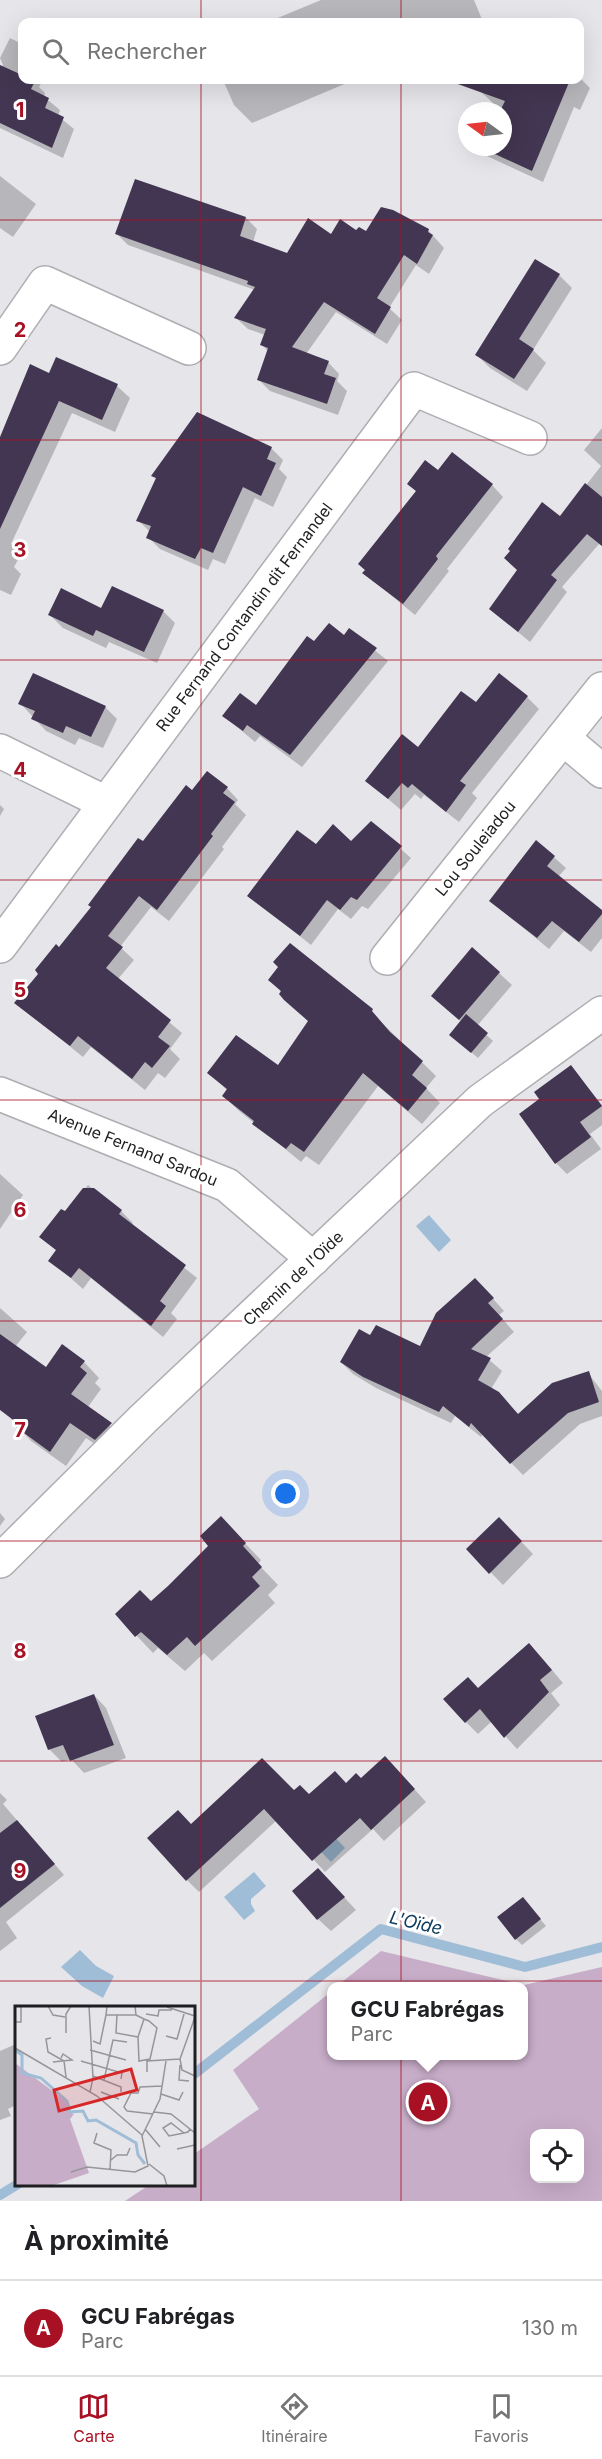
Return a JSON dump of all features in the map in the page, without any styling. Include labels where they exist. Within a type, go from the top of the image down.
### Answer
[{"type":"street","points":[[0,348],[45,284],[189,348]]},
{"type":"street","name":"Rue Fernand Contandin dit Fernandel","points":[[0,946],[414,389],[530,438]]},
{"type":"street","name":"Lou Souleiadou","points":[[387,958],[602,689]]},
{"type":"street","points":[[563,738],[602,771]]},
{"type":"street","points":[[0,751],[106,803]]},
{"type":"street","name":"Chemin de l'Oïde","points":[[0,1561],[143,1419],[480,1101],[602,1013]]},
{"type":"street","name":"Avenue Fernand Sardou","points":[[0,1094],[227,1185],[313,1259]]},
{"type":"shaded area","points":[[381,1951],[511,1982],[342,1982]]},
{"type":"shaded area","points":[[602,1967],[602,2201],[125,2201],[148,2186],[195,2186],[195,2153],[259,2109],[233,2070],[327,1995],[327,2060],[528,2060],[528,1984]]},
{"type":"water","points":[[429,1215],[451,1240],[439,1252],[416,1226]]},
{"type":"water","points":[[315,1816],[345,1848],[331,1862],[300,1830]]},
{"type":"water","points":[[254,1872],[266,1886],[251,1899],[255,1911],[244,1920],[224,1897]]},
{"type":"water","points":[[80,1950],[96,1966],[114,1976],[103,1998],[82,1986],[61,1967]]},
{"type":"building","points":[[0,65],[18,73],[18,84],[34,84],[31,89],[49,98],[45,108],[64,117],[52,148],[0,123]]},
{"type":"building","points":[[458,84],[568,84],[532,171],[499,156],[512,156],[512,102],[504,102]]},
{"type":"building","points":[[135,179],[246,217],[240,236],[287,253],[308,218],[331,234],[340,219],[356,230],[359,227],[366,231],[381,207],[393,210],[429,229],[428,232],[433,235],[417,264],[404,255],[377,298],[391,307],[375,334],[324,302],[292,347],[329,361],[324,374],[336,378],[327,404],[257,380],[268,348],[260,345],[266,329],[234,318],[255,287],[247,284],[248,281],[115,234]]},
{"type":"building","points":[[535,259],[560,274],[519,339],[534,349],[514,379],[475,355]]},
{"type":"building","points":[[56,357],[118,384],[102,420],[59,401],[0,529],[0,437],[30,364],[49,373]]},
{"type":"building","points":[[197,412],[272,447],[267,459],[276,463],[261,496],[243,487],[213,553],[201,548],[195,559],[146,538],[151,526],[136,521],[156,478],[151,476]]},
{"type":"building","points":[[452,452],[493,484],[436,556],[438,559],[403,604],[362,573],[365,570],[358,564],[416,491],[407,484],[425,460],[438,470]]},
{"type":"building","points":[[585,483],[602,497],[602,546],[587,534],[551,575],[557,580],[518,632],[489,609],[517,570],[504,558],[510,551],[508,549],[542,502],[560,516]]},
{"type":"building","points":[[112,586],[164,610],[144,652],[96,630],[93,636],[48,615],[61,588],[101,608]]},
{"type":"building","points":[[329,623],[344,635],[349,628],[377,648],[290,755],[247,725],[243,731],[222,716],[240,693],[256,705],[307,636],[314,641]]},
{"type":"building","points":[[33,673],[106,706],[91,737],[66,726],[63,733],[31,719],[35,711],[18,704]]},
{"type":"building","points":[[499,673],[528,696],[460,781],[466,785],[446,812],[412,784],[408,788],[402,783],[388,799],[365,781],[402,734],[418,747],[461,691],[476,702]]},
{"type":"building","points":[[207,771],[228,787],[223,793],[235,802],[211,834],[213,836],[157,910],[139,896],[108,936],[123,947],[106,968],[171,1020],[158,1037],[170,1046],[152,1068],[145,1062],[132,1079],[78,1036],[70,1046],[14,1003],[38,974],[35,970],[56,944],[59,947],[91,907],[88,905],[138,838],[143,841],[186,785],[192,790]]},
{"type":"building","points":[[371,821],[402,846],[357,900],[351,897],[340,910],[327,900],[300,936],[247,896],[297,830],[316,844],[333,824],[351,841]]},
{"type":"building","points":[[536,840],[555,856],[547,866],[602,910],[602,914],[579,942],[552,921],[537,938],[489,901]]},
{"type":"building","points":[[290,943],[373,1009],[372,1011],[390,1032],[423,1061],[412,1075],[427,1088],[408,1111],[363,1073],[304,1152],[291,1143],[286,1149],[252,1124],[254,1121],[222,1096],[227,1089],[207,1073],[236,1035],[278,1065],[308,1021],[284,1000],[279,994],[281,991],[268,980],[278,967],[273,962]]},
{"type":"building","points":[[472,947],[500,972],[459,1020],[431,996]]},
{"type":"building","points":[[466,1014],[488,1033],[471,1053],[449,1035]]},
{"type":"building","points":[[571,1065],[602,1106],[580,1122],[591,1137],[555,1164],[519,1114],[539,1099],[534,1092]]},
{"type":"building","points":[[83,1188],[94,1188],[122,1210],[119,1214],[186,1265],[160,1301],[166,1306],[151,1326],[79,1268],[71,1278],[48,1261],[56,1250],[39,1237],[61,1209],[65,1211]]},
{"type":"building","points":[[475,1278],[494,1298],[488,1303],[503,1319],[471,1349],[491,1358],[478,1380],[499,1392],[518,1414],[552,1383],[589,1371],[599,1402],[568,1413],[510,1464],[471,1423],[469,1427],[443,1406],[439,1412],[363,1377],[340,1362],[359,1329],[370,1335],[376,1325],[420,1346],[436,1313]]},
{"type":"building","points":[[0,1334],[46,1367],[62,1344],[85,1361],[80,1367],[87,1373],[71,1394],[112,1423],[95,1440],[70,1423],[50,1452],[13,1425],[16,1422],[0,1410]]},
{"type":"building","points":[[221,1516],[246,1543],[243,1546],[262,1567],[252,1577],[260,1586],[195,1646],[187,1637],[167,1655],[141,1632],[135,1637],[115,1614],[140,1590],[151,1601],[168,1586],[208,1546],[200,1536]]},
{"type":"building","points":[[499,1517],[522,1541],[489,1574],[466,1549]]},
{"type":"building","points":[[529,1643],[552,1670],[540,1680],[549,1692],[504,1738],[480,1709],[465,1723],[443,1699],[468,1677],[478,1688]]},
{"type":"building","points":[[94,1694],[114,1745],[70,1761],[63,1745],[48,1750],[35,1716]]},
{"type":"building","points":[[385,1756],[415,1789],[371,1830],[360,1818],[312,1861],[264,1809],[186,1881],[147,1838],[178,1810],[191,1824],[262,1758],[294,1790],[300,1785],[309,1794],[335,1771],[346,1783],[356,1773],[361,1778]]},
{"type":"building","points":[[17,1820],[55,1864],[0,1908],[0,1833]]},
{"type":"building","points":[[318,1868],[345,1897],[317,1920],[292,1891]]},
{"type":"building","points":[[523,1897],[541,1919],[515,1940],[497,1917]]},
{"type":"waterway","name":"L'Oïde","points":[[195,2073],[381,1929],[525,1967],[602,1947]]},
{"type":"waterway","name":"L'Oïde","points":[[0,2195],[15,2186]]},
{"type":"place","name":"GCU Fabrégas","points":[[428,2102]]}]
